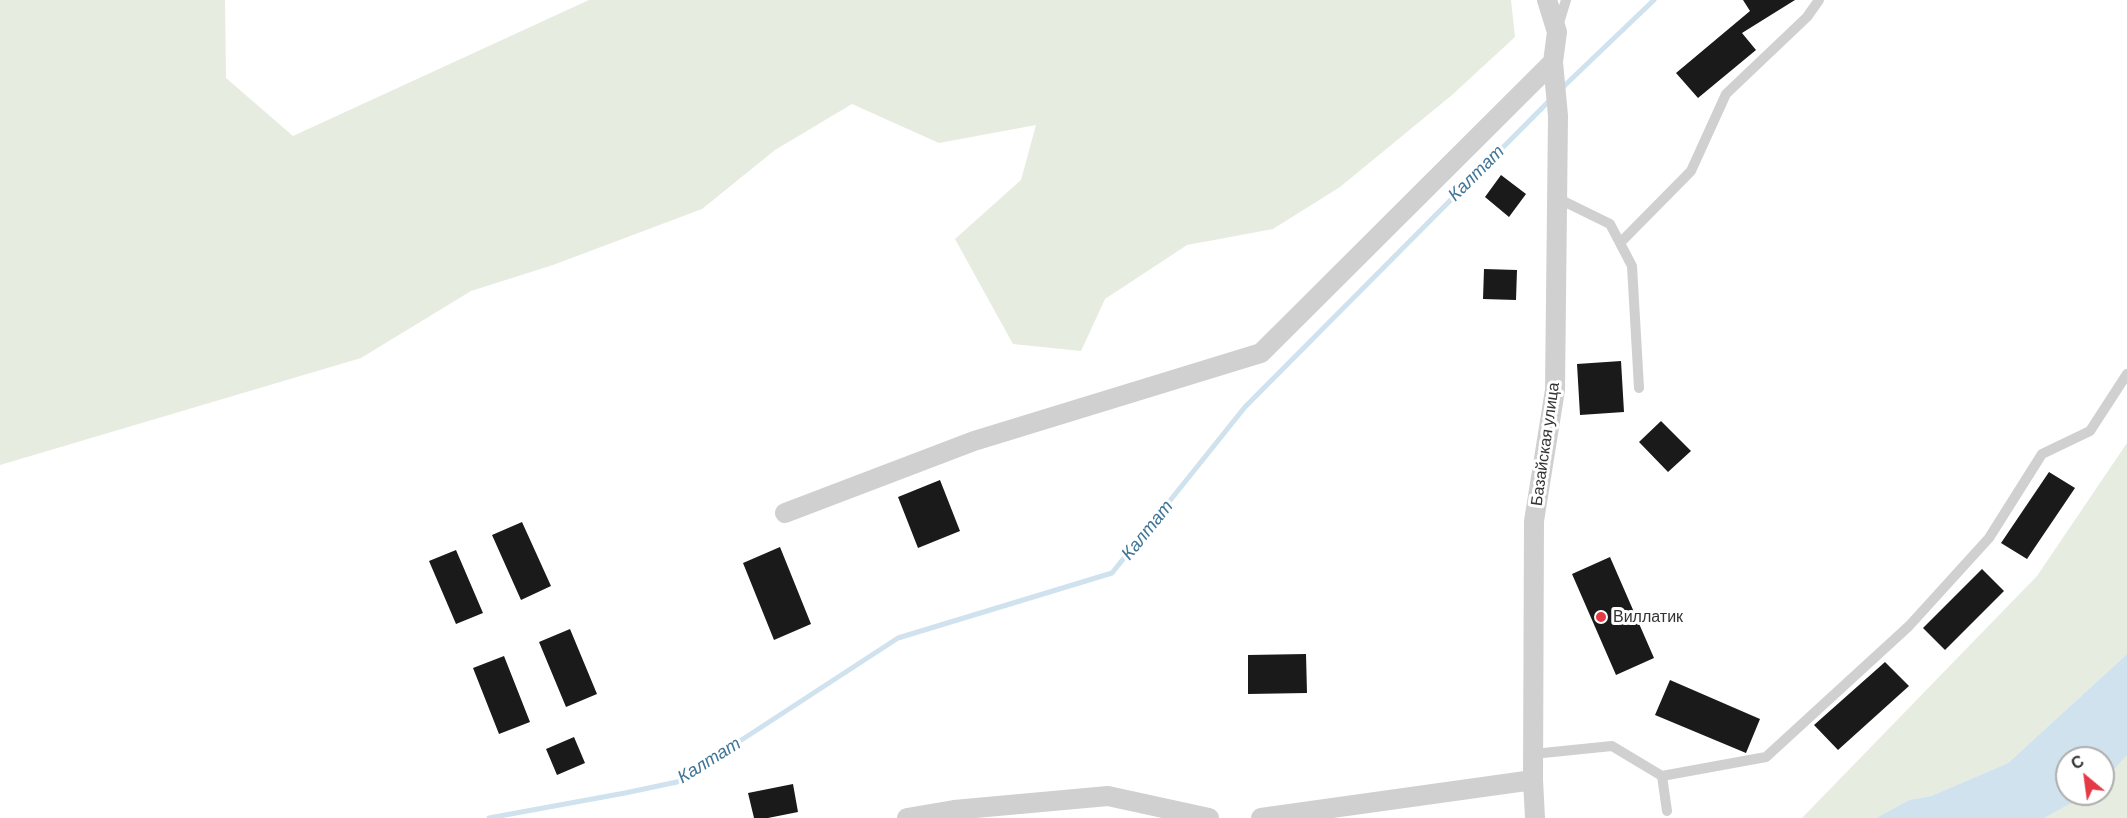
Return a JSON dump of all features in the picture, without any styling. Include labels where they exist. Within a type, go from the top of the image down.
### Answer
[{"type":"street","name":"Базайская улица","points":[[1535,818],[1533,780],[1534,521],[1555,390],[1558,116],[1554,67],[1557,32],[1547,0]]},
{"type":"street","points":[[785,513],[974,441],[1261,353],[1554,67]]},
{"type":"street","points":[[1261,818],[1533,780]]},
{"type":"street","points":[[907,818],[954,810],[1108,796],[1209,818]]},
{"type":"lane","points":[[1557,32],[1566,0]]},
{"type":"lane","points":[[1620,243],[1691,171],[1726,94],[1807,17],[1819,0]]},
{"type":"lane","points":[[1557,198],[1610,224],[1632,266],[1639,388]]},
{"type":"lane","points":[[1533,753],[1612,746],[1662,776],[1766,757],[1909,626],[1989,538],[2042,454],[2090,431],[2127,374]]},
{"type":"lane","points":[[1662,776],[1666,811]]},
{"type":"shaded area","points":[[0,0],[225,0],[226,78],[293,136],[589,0],[1511,0],[1515,37],[1452,95],[1340,187],[1273,229],[1187,245],[1105,299],[1081,351],[1013,344],[955,239],[1021,180],[1036,125],[939,143],[852,104],[775,150],[702,209],[553,265],[471,291],[361,358],[0,465]]},
{"type":"shaded area","points":[[2127,443],[2127,654],[2008,763],[1931,796],[1909,800],[1876,818],[1802,818],[2037,576]]},
{"type":"shaded area","points":[[2127,749],[2127,818],[2039,818],[2055,805],[2115,806],[2115,758]]},
{"type":"water","points":[[2127,654],[2127,755],[2115,768],[2115,746],[2055,746],[2055,806],[2066,806],[2044,818],[1876,818],[1909,800],[1931,796],[2008,763]]},
{"type":"building","points":[[1743,0],[1795,0],[1742,33],[1756,50],[1698,98],[1676,73],[1750,11]]},
{"type":"building","points":[[1501,175],[1526,194],[1509,217],[1485,197]]},
{"type":"building","points":[[1484,269],[1517,270],[1516,300],[1483,299]]},
{"type":"building","points":[[1621,361],[1624,412],[1580,415],[1577,364]]},
{"type":"building","points":[[1661,421],[1691,451],[1668,472],[1639,442]]},
{"type":"building","points":[[2049,472],[2075,488],[2027,559],[2001,543]]},
{"type":"building","points":[[940,480],[960,531],[918,548],[898,497]]},
{"type":"building","points":[[522,522],[551,586],[521,600],[492,535]]},
{"type":"building","points":[[780,547],[811,624],[774,640],[743,563]]},
{"type":"building","points":[[456,550],[483,613],[456,624],[429,561]]},
{"type":"building","points":[[1610,557],[1654,658],[1616,675],[1572,574]]},
{"type":"building","points":[[1982,569],[2004,591],[1945,650],[1923,628]]},
{"type":"building","points":[[570,629],[597,694],[566,707],[539,642]]},
{"type":"building","points":[[1306,654],[1307,693],[1248,694],[1248,655]]},
{"type":"building","points":[[504,656],[530,722],[499,734],[473,668]]},
{"type":"building","points":[[1885,662],[1909,686],[1838,750],[1814,725]]},
{"type":"building","points":[[1670,680],[1760,719],[1746,753],[1655,715]]},
{"type":"building","points":[[574,737],[585,763],[557,775],[546,749]]},
{"type":"building","points":[[793,784],[798,812],[768,818],[754,818],[748,793]]},
{"type":"waterway","name":"Калтат","points":[[1561,89],[1654,0]]},
{"type":"waterway","name":"Калтат","points":[[489,818],[677,782],[898,638],[1112,573],[1245,407],[1552,98]]},
{"type":"place","name":"Виллатик","points":[[1601,617]]}]
